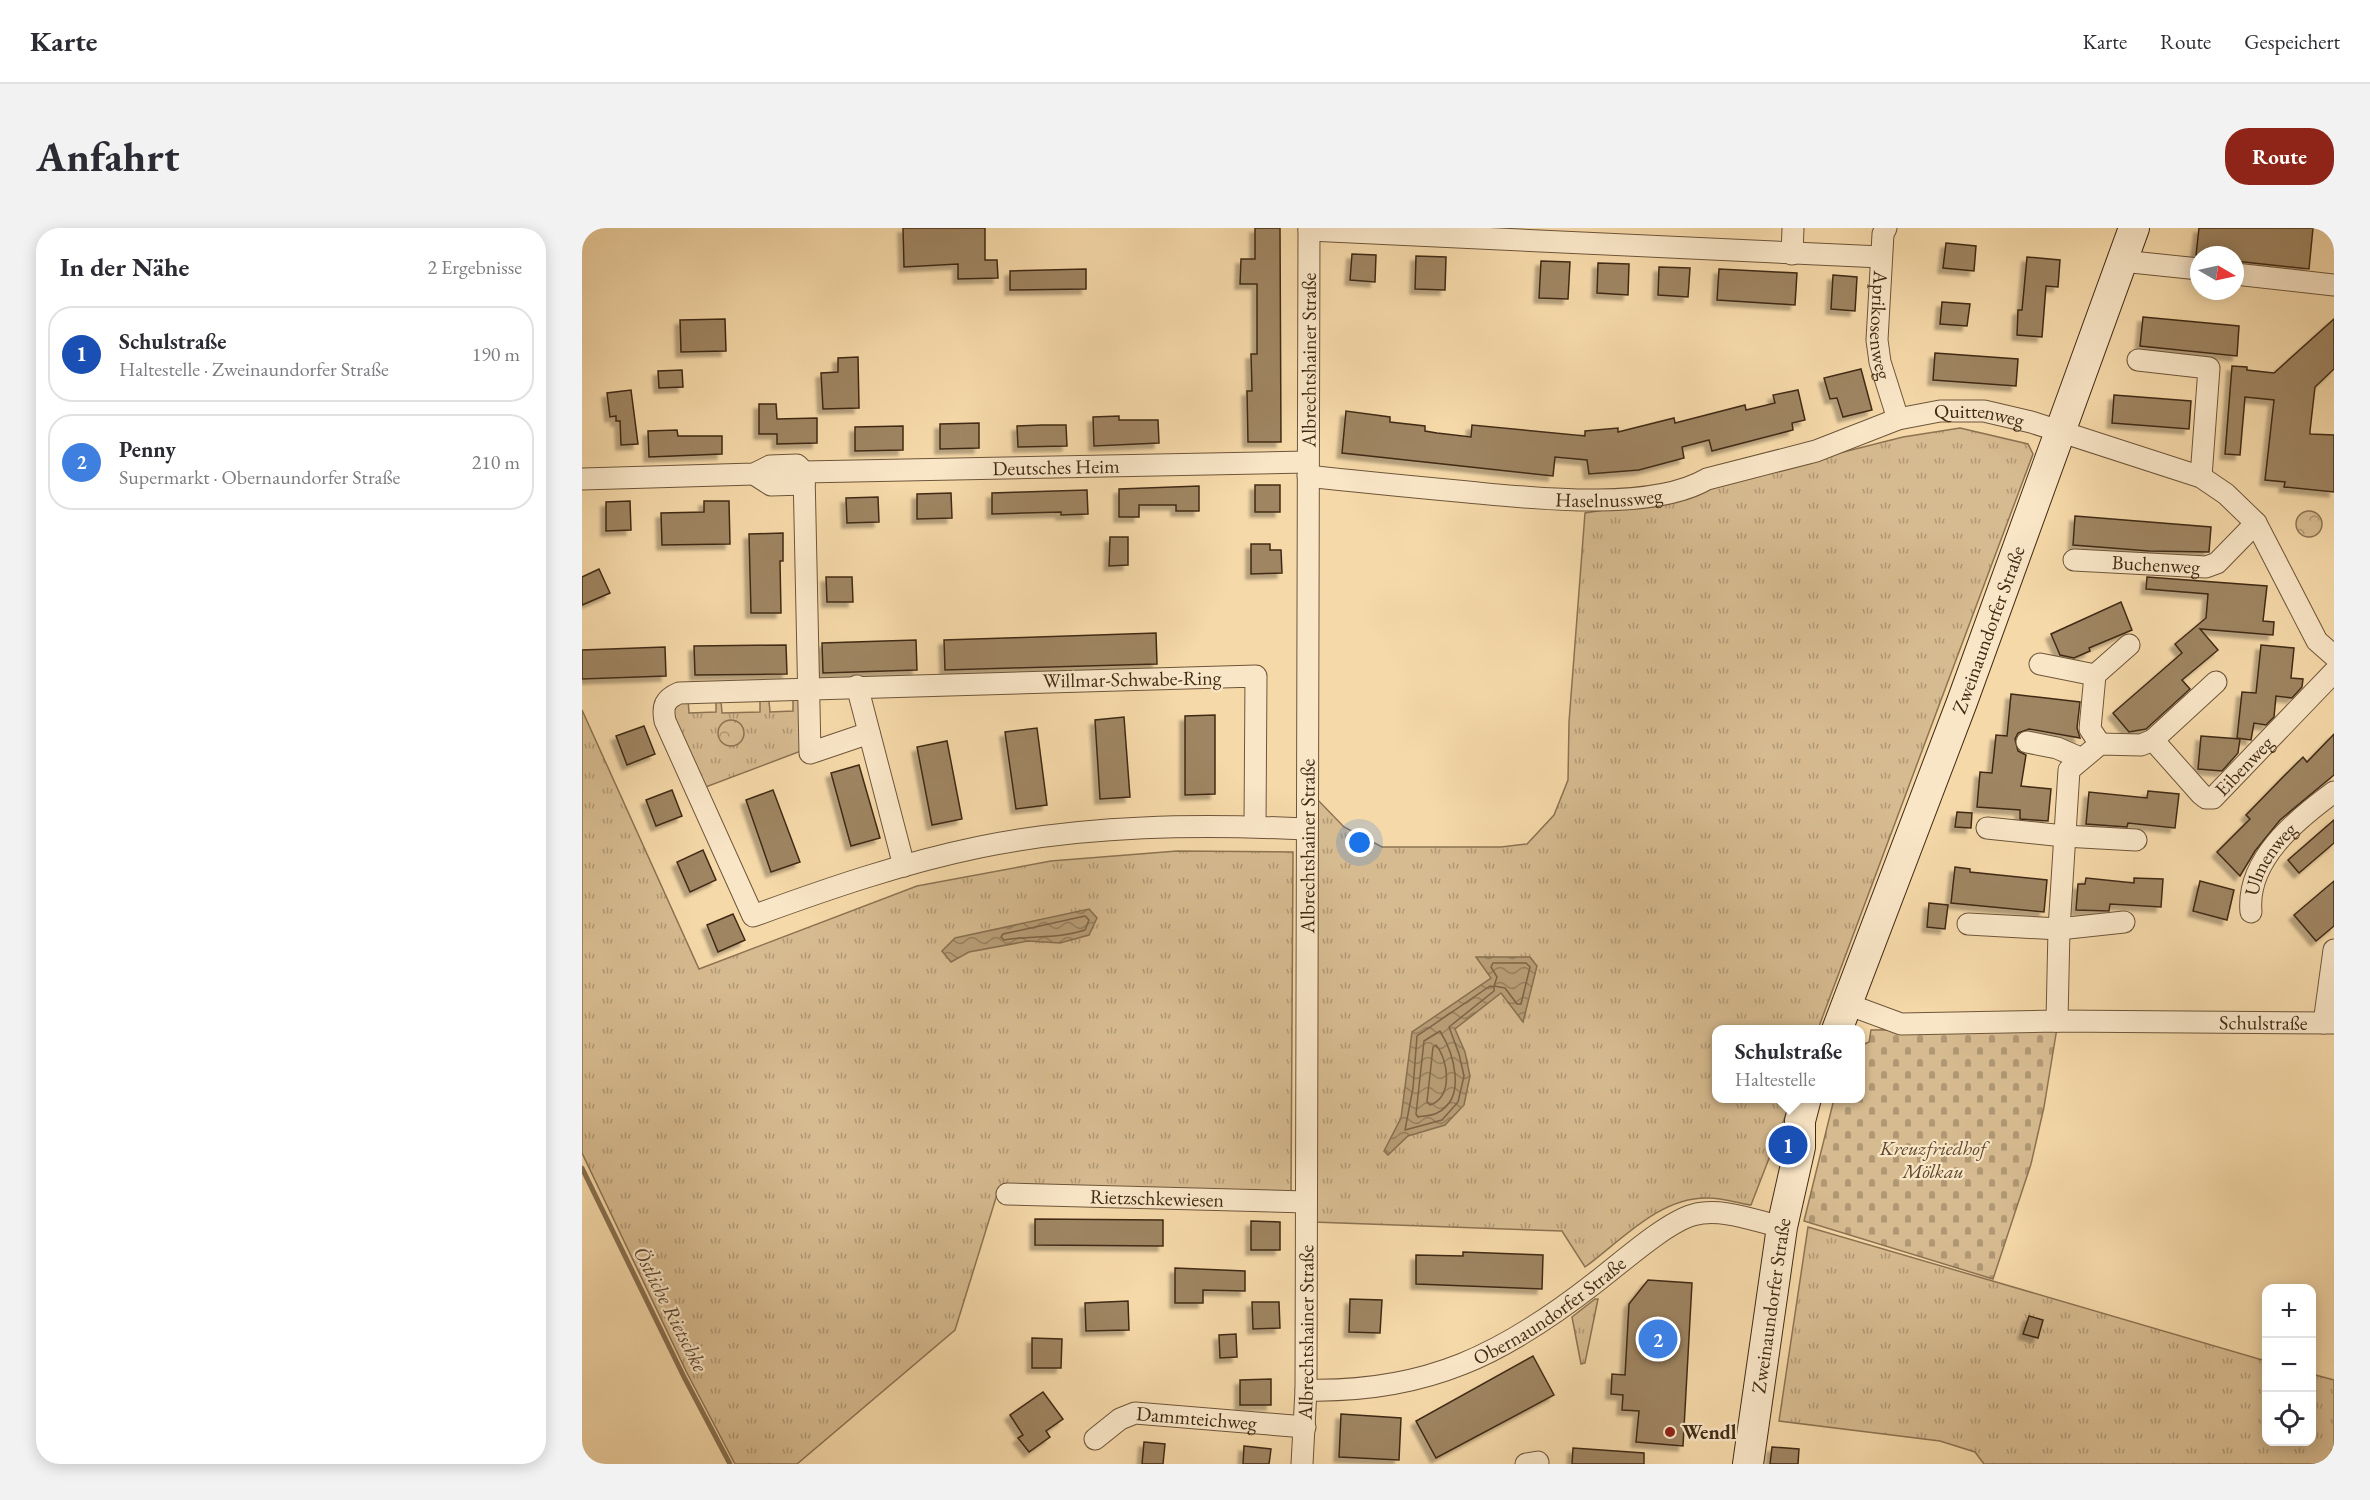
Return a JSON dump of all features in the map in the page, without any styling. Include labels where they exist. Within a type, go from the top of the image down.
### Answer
[{"type":"street","points":[[1792,254],[1793,228]]},
{"type":"street","name":"Aprikosenweg","points":[[1886,228],[1881,257],[1877,340],[1880,362],[1898,419]]},
{"type":"street","name":"Zweinaundorfer Straße","points":[[1842,1017],[1962,702],[2134,228]]},
{"type":"street","points":[[1309,229],[1881,257]]},
{"type":"street","name":"Albrechtshainer Straße","points":[[1302,1464],[1306,1389],[1309,229]]},
{"type":"street","points":[[2122,261],[2190,269]]},
{"type":"street","points":[[2244,274],[2334,281]]},
{"type":"street","points":[[2138,360],[2210,368],[2201,477]]},
{"type":"street","name":"Quittenweg","points":[[1898,419],[1940,411],[1984,411],[2060,430]]},
{"type":"street","name":"Haselnussweg","points":[[1308,469],[1563,501],[1629,498],[1697,486],[1707,479],[1816,451],[1898,419]]},
{"type":"street","points":[[2060,430],[2201,477],[2234,501],[2256,523],[2317,641],[2334,656]]},
{"type":"street","name":"Deutsches Heim","points":[[582,479],[754,474],[770,466],[797,465],[804,478],[1308,469]]},
{"type":"street","points":[[804,478],[810,753],[869,733]]},
{"type":"street","name":"Buchenweg","points":[[2074,560],[2206,567],[2217,563],[2256,523]]},
{"type":"street","points":[[2100,744],[2090,729],[2095,675],[2129,645]]},
{"type":"street","points":[[2040,664],[2095,675]]},
{"type":"street","name":"Eibenweg","points":[[2153,740],[2201,794],[2206,798],[2213,798],[2334,672]]},
{"type":"street","name":"Willmar-Schwabe-Ring","points":[[1255,826],[1256,676],[807,687],[679,693],[668,698],[663,709],[664,721],[696,795],[753,916],[904,866],[981,847],[1063,834],[1142,827],[1255,826],[1308,829]]},
{"type":"street","points":[[2057,1021],[2067,775],[2080,758],[2100,744],[2140,745],[2153,740],[2216,682]]},
{"type":"street","points":[[857,686],[904,866]]},
{"type":"street","points":[[2027,742],[2057,748],[2080,758]]},
{"type":"street","name":"Ulmenweg","points":[[2250,912],[2249,897],[2254,876],[2268,854],[2295,824],[2334,792]]},
{"type":"street","points":[[1987,828],[2136,840]]},
{"type":"street","points":[[1968,924],[2059,928],[2124,922]]},
{"type":"street","name":"Schulstraße","points":[[1842,1017],[1901,1024],[2057,1021],[2329,1023],[2334,950]]},
{"type":"street","name":"Zweinaundorfer Straße","points":[[1748,1464],[1782,1227],[1800,1147],[1800,1121],[1805,1103]]},
{"type":"street","name":"Zweinaundorfer Straße","points":[[1800,1147],[1810,1137],[1820,1103]]},
{"type":"street","name":"Rietzschkewiesen","points":[[1007,1194],[1306,1202]]},
{"type":"street","name":"Obernaundorfer Straße","points":[[1306,1389],[1358,1389],[1414,1380],[1471,1362],[1545,1322],[1665,1231],[1693,1215],[1720,1213],[1782,1227]]},
{"type":"street","name":"Dammteichweg","points":[[1095,1439],[1120,1419],[1135,1413],[1305,1427]]},
{"type":"green space","points":[[1960,428],[2028,444],[2033,454],[1819,1025],[1712,1025],[1712,1103],[1790,1103],[1751,1205],[1709,1198],[1691,1199],[1674,1204],[1642,1222],[1585,1267],[1562,1231],[1313,1222],[1315,797],[1344,827],[1382,847],[1501,847],[1527,844],[1554,815],[1568,780],[1569,722],[1585,513],[1661,501],[1708,486],[1903,437]]},
{"type":"green space","points":[[2309,511],[2318,515],[2322,524],[2318,533],[2309,537],[2300,533],[2296,524],[2300,515]]},
{"type":"green space","points":[[793,697],[799,697],[801,751],[703,788],[672,715],[676,707],[688,699],[689,713],[716,712],[716,701],[721,701],[722,713],[760,712],[760,701],[769,701],[770,712],[793,711]]},
{"type":"green space","points":[[582,710],[699,969],[917,886],[1051,861],[1177,851],[1293,852],[1291,1194],[999,1188],[955,1330],[797,1464],[735,1464],[687,1373],[582,1153]]},
{"type":"green space","points":[[731,720],[740,724],[744,733],[740,742],[731,746],[722,742],[718,733],[722,724]]},
{"type":"green space","name":"Kreuzfriedhof Mölkau","points":[[2057,1028],[2044,1107],[2031,1164],[1993,1279],[1804,1221],[1833,1103],[1865,1103],[1865,1044],[1869,1042],[1871,1030]]},
{"type":"green space","points":[[1808,1227],[2262,1360],[2262,1446],[2316,1446],[2316,1375],[2334,1380],[2334,1464],[1984,1464],[1975,1452],[1940,1441],[1779,1421]]},
{"type":"green space","points":[[1598,1299],[1585,1363],[1581,1364],[1572,1317]]},
{"type":"water","points":[[1089,909],[1097,918],[1089,935],[1060,943],[1028,941],[969,952],[951,962],[942,951],[955,938]]},
{"type":"water","points":[[1476,957],[1530,957],[1537,966],[1523,1022],[1501,993],[1455,1029],[1465,1052],[1470,1076],[1464,1105],[1445,1125],[1408,1136],[1388,1155],[1384,1151],[1401,1118],[1412,1032],[1491,978]]},
{"type":"building","points":[[903,228],[985,228],[985,260],[997,260],[998,278],[958,279],[958,264],[904,267]]},
{"type":"building","points":[[1255,228],[1280,228],[1281,442],[1248,442],[1247,391],[1252,391],[1251,354],[1257,354],[1257,284],[1240,284],[1241,259],[1255,259]]},
{"type":"building","points":[[2199,228],[2313,228],[2309,269],[2244,262],[2244,246],[2197,246]]},
{"type":"building","points":[[1946,243],[1976,246],[1974,271],[1943,268]]},
{"type":"building","points":[[1352,254],[1376,255],[1375,282],[1350,280]]},
{"type":"building","points":[[1416,256],[1446,257],[1445,290],[1415,289]]},
{"type":"building","points":[[2027,257],[2060,260],[2058,287],[2046,286],[2042,337],[2017,335],[2018,310],[2022,310]]},
{"type":"building","points":[[1541,261],[1570,262],[1568,299],[1539,298]]},
{"type":"building","points":[[1598,263],[1629,264],[1628,295],[1597,293]]},
{"type":"building","points":[[1659,267],[1690,268],[1688,297],[1658,295]]},
{"type":"building","points":[[1086,269],[1086,289],[1010,290],[1010,271]]},
{"type":"building","points":[[1719,269],[1797,273],[1795,305],[1717,300]]},
{"type":"building","points":[[1833,275],[1857,277],[1855,311],[1831,309]]},
{"type":"building","points":[[1942,302],[1970,304],[1967,326],[1940,324]]},
{"type":"building","points":[[2143,317],[2239,326],[2237,356],[2140,346]]},
{"type":"building","points":[[725,319],[726,351],[681,352],[680,320]]},
{"type":"building","points":[[2334,319],[2334,369],[2315,387],[2310,434],[2334,435],[2334,492],[2284,487],[2285,482],[2265,480],[2274,400],[2245,397],[2240,455],[2225,454],[2232,366],[2274,373]]},
{"type":"building","points":[[1935,353],[2018,359],[2016,386],[1933,380]]},
{"type":"building","points":[[858,357],[859,408],[823,409],[821,373],[838,372],[838,358]]},
{"type":"building","points":[[1861,369],[1872,410],[1843,417],[1837,398],[1830,399],[1824,378]]},
{"type":"building","points":[[682,370],[683,387],[659,388],[658,371]]},
{"type":"building","points":[[631,390],[638,444],[621,445],[620,421],[616,421],[616,416],[610,417],[607,393]]},
{"type":"building","points":[[1798,390],[1805,420],[1792,423],[1793,430],[1712,451],[1709,440],[1682,447],[1684,458],[1639,470],[1589,474],[1587,460],[1555,457],[1553,476],[1342,453],[1346,411],[1390,417],[1390,422],[1425,426],[1425,431],[1471,437],[1472,425],[1585,436],[1585,431],[1618,428],[1618,432],[1674,418],[1675,423],[1745,405],[1746,410],[1775,403],[1773,395]]},
{"type":"building","points":[[2114,395],[2191,401],[2189,429],[2112,423]]},
{"type":"building","points":[[759,404],[776,404],[777,419],[817,418],[817,443],[777,444],[777,434],[759,434]]},
{"type":"building","points":[[1119,416],[1119,420],[1158,420],[1159,443],[1094,446],[1093,417]]},
{"type":"building","points":[[979,423],[979,448],[940,449],[940,424]]},
{"type":"building","points":[[1066,425],[1067,446],[1018,447],[1017,426]]},
{"type":"building","points":[[903,426],[903,450],[855,451],[855,427]]},
{"type":"building","points":[[677,430],[678,436],[722,436],[722,454],[649,457],[648,431]]},
{"type":"building","points":[[1255,485],[1280,485],[1280,512],[1255,512]]},
{"type":"building","points":[[1199,486],[1199,511],[1176,511],[1176,505],[1139,505],[1139,517],[1119,517],[1119,489]]},
{"type":"building","points":[[1087,490],[1088,514],[1061,515],[1061,512],[992,514],[992,493]]},
{"type":"building","points":[[951,493],[952,518],[917,519],[917,494]]},
{"type":"building","points":[[878,497],[879,522],[847,523],[846,498]]},
{"type":"building","points":[[630,501],[631,530],[606,531],[606,502]]},
{"type":"building","points":[[704,501],[729,501],[730,544],[662,545],[661,513],[704,512]]},
{"type":"building","points":[[2075,516],[2211,527],[2209,552],[2149,551],[2073,545]]},
{"type":"building","points":[[783,533],[783,561],[780,561],[781,613],[751,613],[749,534]]},
{"type":"building","points":[[1110,537],[1128,537],[1128,565],[1109,566]]},
{"type":"building","points":[[1251,544],[1270,544],[1270,550],[1281,550],[1282,573],[1251,574]]},
{"type":"building","points":[[599,569],[610,593],[582,605],[582,577]]},
{"type":"building","points":[[826,577],[852,577],[853,602],[827,602]]},
{"type":"building","points":[[2147,577],[2267,586],[2263,621],[2274,622],[2273,635],[2200,629],[2218,650],[2182,680],[2190,689],[2146,729],[2129,732],[2113,713],[2182,653],[2175,644],[2206,618],[2208,594],[2146,589]]},
{"type":"building","points":[[2121,602],[2132,630],[2089,648],[2090,651],[2074,658],[2060,655],[2051,634]]},
{"type":"building","points":[[1156,633],[1157,664],[945,670],[944,640]]},
{"type":"building","points":[[916,640],[917,670],[823,673],[822,643]]},
{"type":"building","points":[[786,645],[787,674],[695,675],[694,646]]},
{"type":"building","points":[[2261,645],[2294,648],[2291,678],[2303,679],[2302,687],[2292,698],[2276,696],[2274,717],[2266,725],[2254,723],[2251,740],[2237,738],[2242,692],[2256,693]]},
{"type":"building","points":[[665,647],[666,676],[582,679],[582,650]]},
{"type":"building","points":[[2011,694],[2080,702],[2077,728],[2080,738],[2029,729],[2018,733],[2015,739],[2018,751],[2026,755],[2021,786],[2051,789],[2048,821],[2020,819],[2020,810],[1977,807],[1980,772],[1992,773],[1996,735],[2007,736]]},
{"type":"building","points":[[1215,715],[1215,794],[1185,795],[1185,716]]},
{"type":"building","points":[[1124,717],[1130,797],[1100,799],[1095,720]]},
{"type":"building","points":[[644,726],[655,754],[627,765],[616,736]]},
{"type":"building","points":[[1037,728],[1047,805],[1016,809],[1005,732]]},
{"type":"building","points":[[2334,734],[2334,775],[2280,820],[2255,851],[2240,876],[2217,852],[2250,819],[2246,815],[2281,779],[2303,757],[2307,762]]},
{"type":"building","points":[[2201,736],[2240,739],[2238,753],[2222,771],[2198,769]]},
{"type":"building","points":[[947,741],[962,819],[932,825],[917,747]]},
{"type":"building","points":[[859,765],[880,838],[851,846],[831,773]]},
{"type":"building","points":[[672,790],[682,816],[656,826],[646,800]]},
{"type":"building","points":[[773,790],[800,862],[771,872],[746,800]]},
{"type":"building","points":[[2148,791],[2179,794],[2175,828],[2128,823],[2127,827],[2086,824],[2089,792],[2147,798]]},
{"type":"building","points":[[1957,812],[1972,813],[1971,828],[1955,827]]},
{"type":"building","points":[[2334,820],[2334,843],[2299,873],[2288,860]]},
{"type":"building","points":[[703,850],[716,880],[690,892],[677,862]]},
{"type":"building","points":[[1955,867],[1970,869],[1970,872],[2047,880],[2044,912],[1951,903]]},
{"type":"building","points":[[2086,878],[2134,883],[2134,878],[2163,879],[2161,907],[2110,904],[2109,911],[2076,910],[2078,884],[2085,884]]},
{"type":"building","points":[[2200,881],[2234,890],[2227,920],[2193,911]]},
{"type":"building","points":[[2334,881],[2334,926],[2316,941],[2294,915]]},
{"type":"building","points":[[1929,903],[1948,905],[1945,929],[1927,927]]},
{"type":"building","points":[[733,914],[745,940],[718,952],[707,925]]},
{"type":"building","points":[[1035,1219],[1163,1220],[1163,1246],[1035,1245]]},
{"type":"building","points":[[1251,1221],[1280,1222],[1280,1250],[1251,1250]]},
{"type":"building","points":[[1463,1252],[1543,1255],[1542,1289],[1416,1284],[1416,1255],[1463,1256]]},
{"type":"building","points":[[1175,1268],[1245,1271],[1245,1291],[1203,1290],[1203,1303],[1175,1303]]},
{"type":"building","points":[[1648,1280],[1692,1283],[1683,1446],[1636,1442],[1639,1411],[1622,1410],[1623,1395],[1611,1394],[1612,1374],[1625,1375],[1629,1304]]},
{"type":"building","points":[[1350,1299],[1382,1300],[1380,1333],[1349,1332]]},
{"type":"building","points":[[1128,1301],[1129,1330],[1086,1331],[1085,1303]]},
{"type":"building","points":[[1252,1302],[1279,1302],[1280,1328],[1253,1329]]},
{"type":"building","points":[[2029,1316],[2043,1320],[2038,1338],[2023,1334]]},
{"type":"building","points":[[1236,1334],[1237,1357],[1220,1358],[1219,1335]]},
{"type":"building","points":[[1032,1338],[1062,1339],[1061,1368],[1032,1368]]},
{"type":"building","points":[[1533,1356],[1554,1395],[1436,1458],[1416,1421]]},
{"type":"building","points":[[1271,1379],[1271,1405],[1240,1405],[1240,1380]]},
{"type":"building","points":[[1043,1392],[1063,1419],[1046,1431],[1050,1437],[1029,1452],[1018,1438],[1023,1435],[1010,1415]]},
{"type":"building","points":[[1341,1414],[1401,1418],[1399,1460],[1339,1457]]},
{"type":"building","points":[[1144,1442],[1165,1444],[1163,1464],[1142,1464]]},
{"type":"building","points":[[1244,1446],[1271,1449],[1269,1464],[1243,1464]]},
{"type":"building","points":[[1772,1447],[1799,1449],[1798,1464],[1770,1464]]},
{"type":"building","points":[[1573,1448],[1644,1453],[1644,1464],[1572,1464]]},
{"type":"waterway","name":"Östliche Rietschke","points":[[582,1168],[684,1377],[730,1464]]},
{"type":"place","name":"Schulstraße","points":[[1788,1145]]},
{"type":"place","name":"Penny","points":[[1658,1339]]},
{"type":"place","name":"Wendl","points":[[1670,1432]]}]
